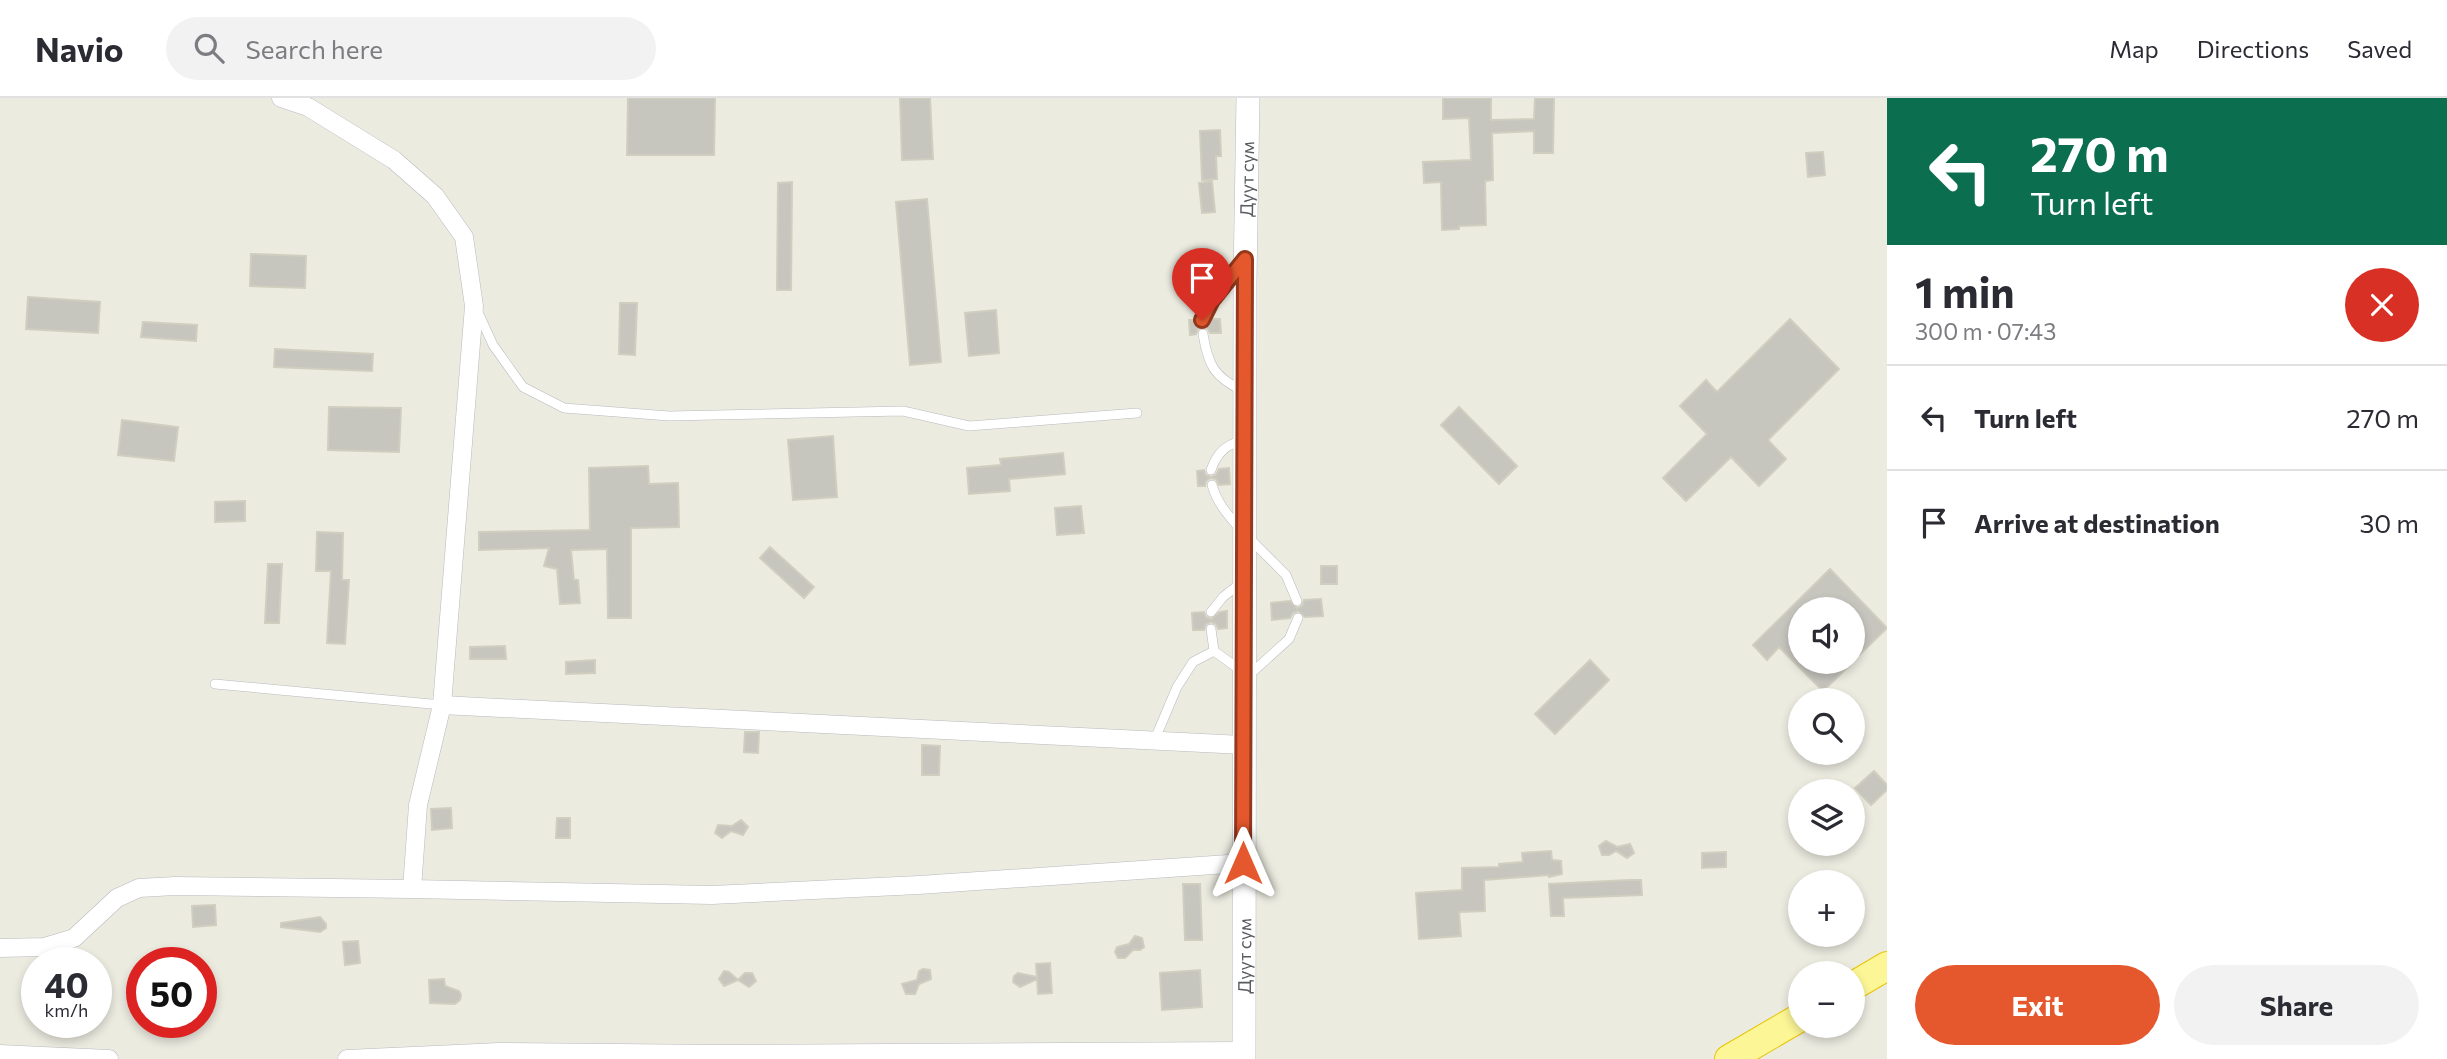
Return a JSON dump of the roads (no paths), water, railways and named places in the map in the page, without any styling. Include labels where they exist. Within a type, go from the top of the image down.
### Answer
[{"type":"highway","points":[[1865,979],[1887,967]]},
{"type":"highway","points":[[1733,1058],[1788,1025]]},
{"type":"main road","name":"Дуут сум","points":[[1244,1055],[1244,392],[1248,98]]},
{"type":"street","points":[[281,98],[308,107],[394,159],[435,196],[464,237],[474,306],[442,705],[418,805],[412,888]]},
{"type":"street","points":[[442,705],[1243,745]]},
{"type":"street","points":[[0,948],[44,947],[74,937],[117,898],[139,888],[412,888],[712,895],[919,885],[1243,863]]},
{"type":"street","points":[[347,1059],[499,1052],[1244,1055]]},
{"type":"street","points":[[0,1054],[109,1059]]},
{"type":"lane","points":[[1202,320],[1212,300],[1245,259]]},
{"type":"lane","points":[[474,306],[493,345],[523,387],[564,408],[669,416],[903,411],[969,426],[1137,413]]},
{"type":"lane","points":[[1203,334],[1206,355],[1213,369],[1223,382],[1244,392]]},
{"type":"lane","points":[[1211,470],[1216,456],[1231,443],[1244,439]]},
{"type":"lane","points":[[1212,485],[1223,509],[1286,575],[1297,601]]},
{"type":"lane","points":[[1211,612],[1223,597],[1244,581]]},
{"type":"lane","points":[[1211,629],[1214,651],[1243,676],[1289,639],[1298,618]]},
{"type":"lane","points":[[1155,739],[1177,687],[1193,662],[1214,651]]},
{"type":"lane","points":[[215,684],[442,705]]}]
